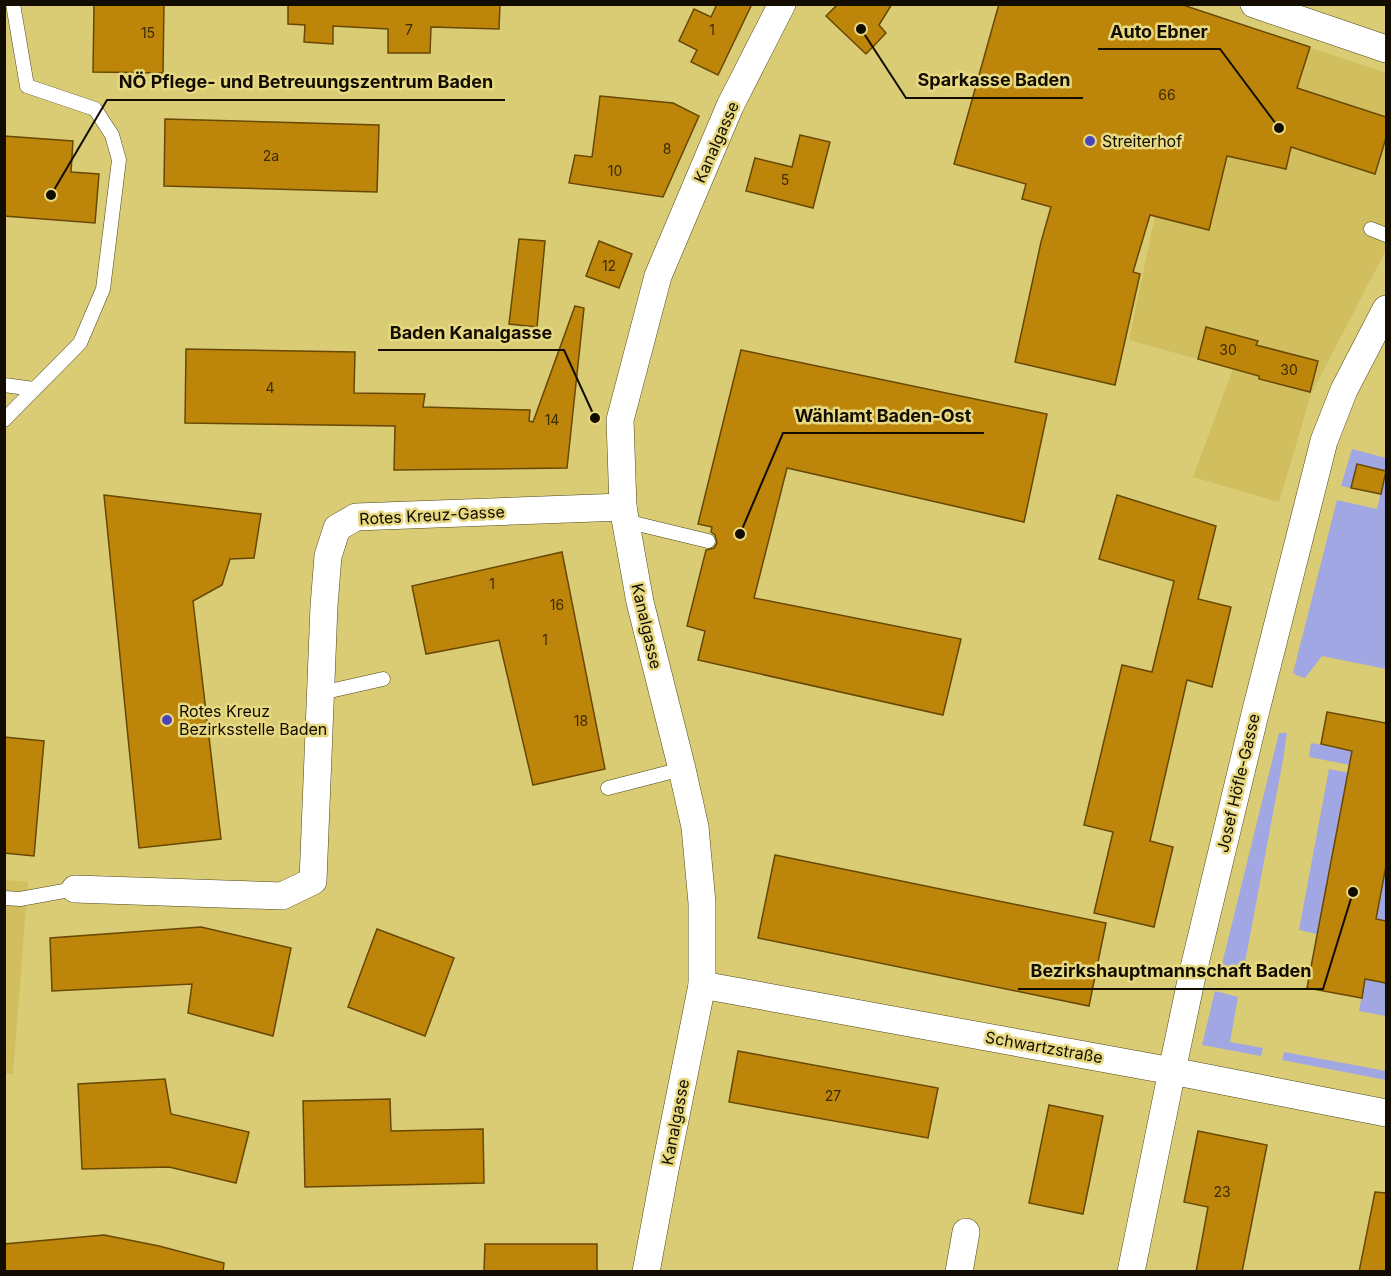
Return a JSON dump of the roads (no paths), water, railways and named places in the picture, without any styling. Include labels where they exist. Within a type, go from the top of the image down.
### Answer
[{"type":"street","name":"Kanalgasse","points":[[646,1272],[702,985],[702,903],[695,827],[640,602],[624,514],[620,420],[658,276],[730,106],[782,4]]},
{"type":"street","points":[[1254,4],[1386,49]]},
{"type":"street","name":"Josef Höfle-Gasse","points":[[1131,1272],[1192,976],[1324,441],[1344,390],[1386,309]]},
{"type":"street","name":"Rotes Kreuz-Gasse","points":[[75,889],[282,896],[313,880],[328,556],[337,528],[356,517],[624,514]]},
{"type":"street","name":"Schwartzstraße","points":[[702,985],[1172,1071],[1386,1113]]},
{"type":"street","points":[[959,1272],[966,1232]]},
{"type":"lane","points":[[4,420],[80,343],[103,289],[119,160],[112,135],[95,110],[27,86],[13,4]]},
{"type":"lane","points":[[1371,229],[1386,235]]},
{"type":"lane","points":[[4,385],[34,389]]},
{"type":"lane","points":[[624,514],[708,541]]},
{"type":"lane","points":[[321,693],[383,679]]},
{"type":"lane","points":[[608,788],[682,769]]},
{"type":"lane","points":[[4,898],[20,899],[75,889]]},
{"type":"place","name":"Sparkasse Baden","points":[[861,29]]},
{"type":"place","name":"Auto Ebner","points":[[1279,128]]},
{"type":"place","name":"Streiterhof","points":[[1090,141]]},
{"type":"place","name":"NÖ Pflege- und Betreuungszentrum Baden","points":[[51,195]]},
{"type":"place","name":"Baden Kanalgasse","points":[[595,418]]},
{"type":"place","name":"Wählamt Baden-Ost","points":[[740,534]]},
{"type":"place","name":"Rotes Kreuz Bezirksstelle Baden","points":[[167,720]]},
{"type":"place","name":"Bezirkshauptmannschaft Baden","points":[[1353,892]]}]
